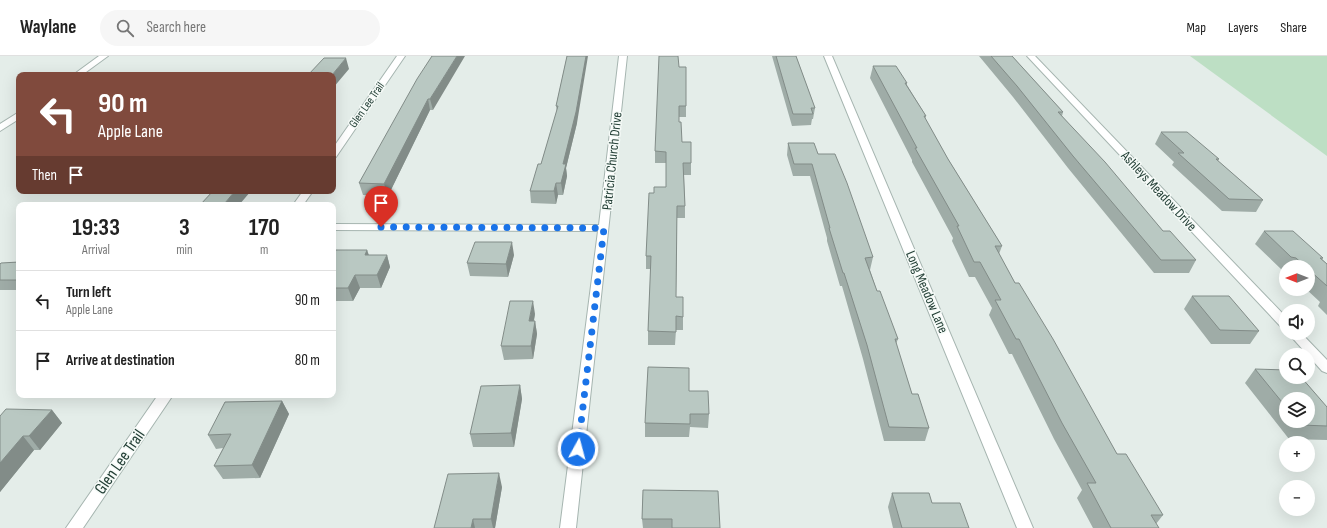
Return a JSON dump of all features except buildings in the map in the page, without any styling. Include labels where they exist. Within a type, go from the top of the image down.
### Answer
[{"type":"street","points":[[81,72],[104,56]]},
{"type":"street","name":"Glen Lee Trail","points":[[336,151],[401,56]]},
{"type":"street","name":"Patricia Church Drive","points":[[568,528],[623,56]]},
{"type":"street","name":"Long Meadow Lane","points":[[828,56],[1025,528]]},
{"type":"street","name":"Ashleys Meadow Drive","points":[[1031,56],[1279,318]]},
{"type":"street","points":[[0,128],[16,116]]},
{"type":"street","points":[[336,227],[604,228]]},
{"type":"street","points":[[1301,340],[1327,368]]},
{"type":"street","name":"Glen Lee Trail","points":[[74,528],[164,398]]},
{"type":"green space","points":[[1190,56],[1327,56],[1327,156]]},
{"type":"route","points":[[381,227],[604,228],[578,449]]}]
